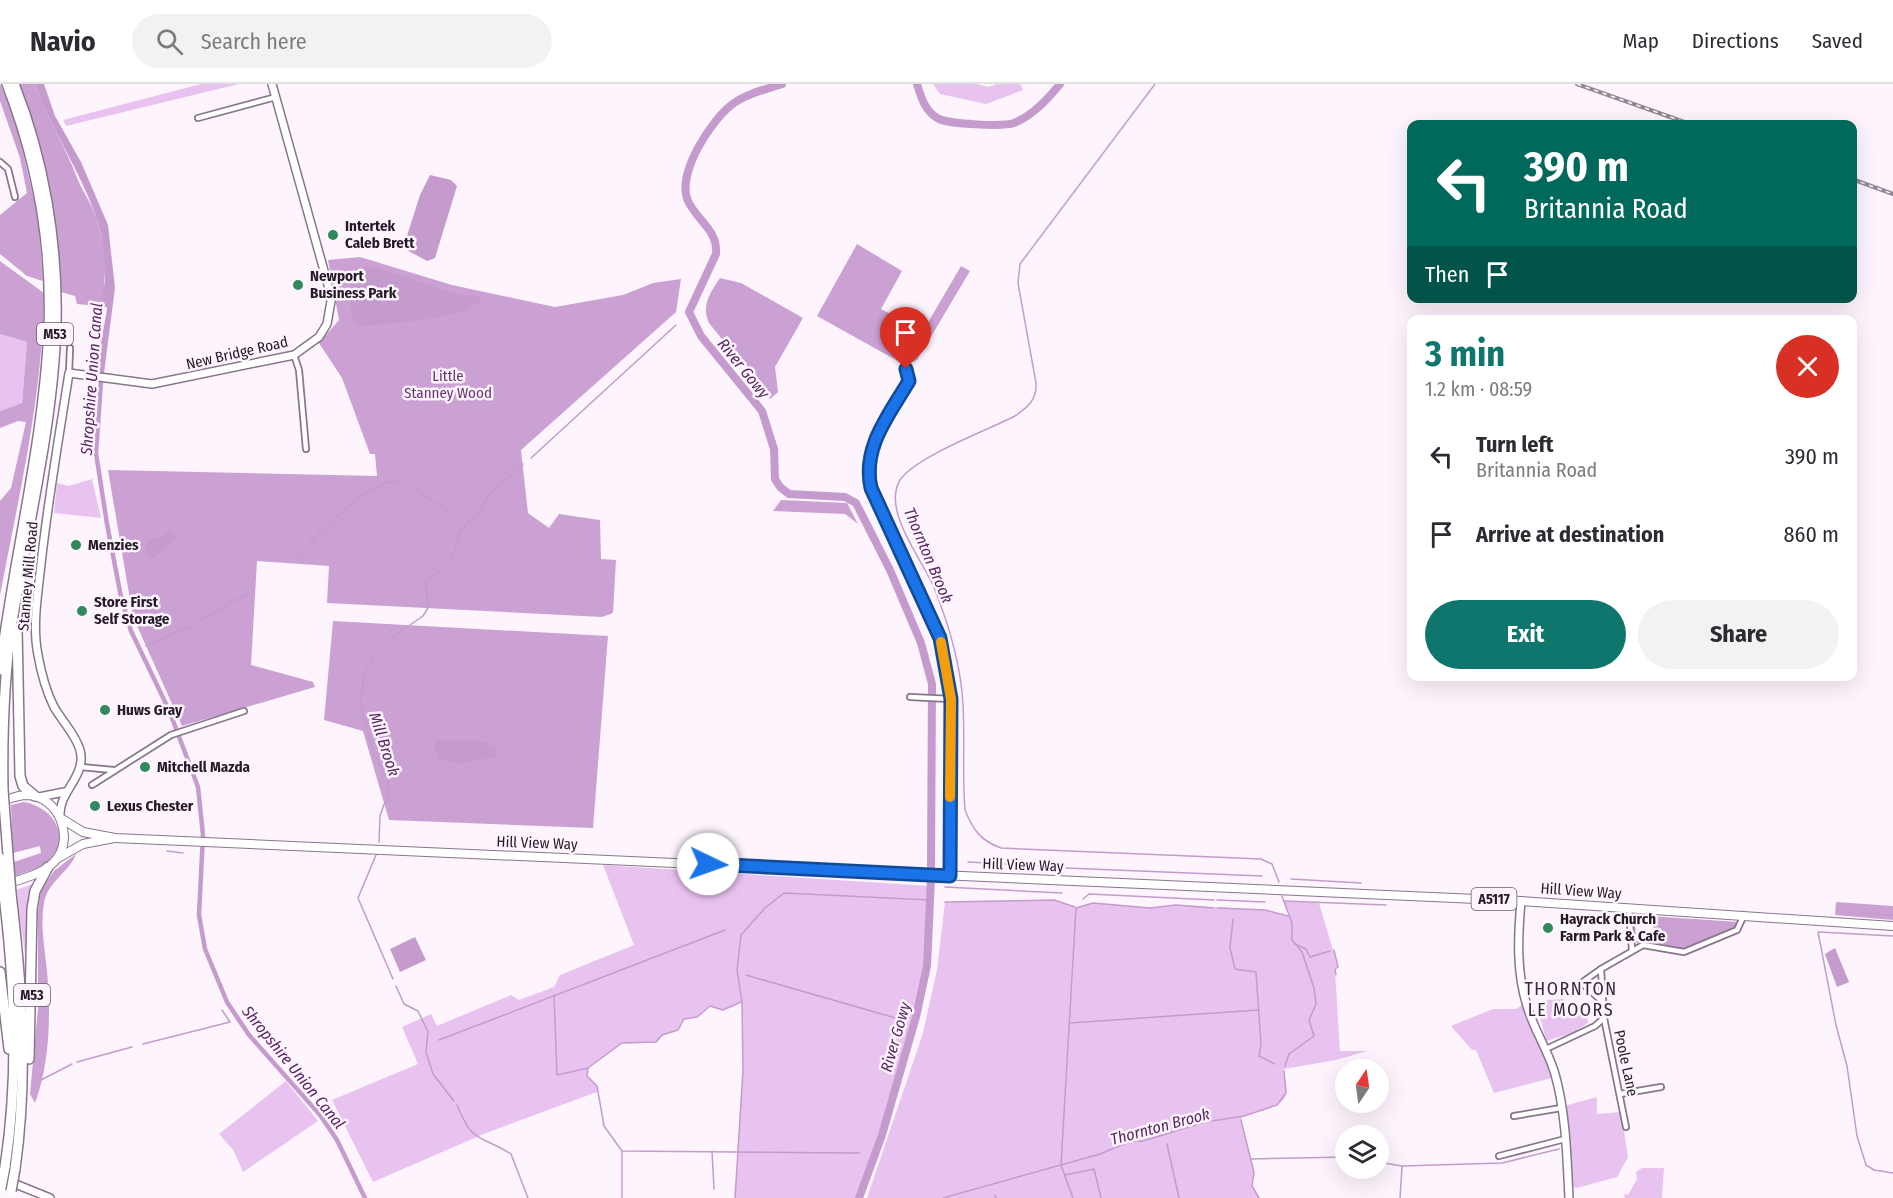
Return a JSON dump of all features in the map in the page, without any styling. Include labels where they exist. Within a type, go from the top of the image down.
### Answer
[{"type":"highway","name":"M53","points":[[0,670],[45,375],[49,290],[44,227],[37,188],[7,84]]},
{"type":"highway","name":"M53","points":[[4,1190],[11,1111],[15,1018],[3,790],[6,675],[51,388],[56,297],[53,248],[45,194],[36,151],[14,84]]},
{"type":"highway","points":[[0,624],[18,545]]},
{"type":"highway","points":[[19,586],[16,666],[20,776],[23,786],[36,796]]},
{"type":"highway","name":"M53","points":[[0,858],[7,894],[23,1019],[20,1126]]},
{"type":"highway","name":"M53","points":[[4,1190],[15,1169],[30,1034],[32,909],[36,891],[48,867]]},
{"type":"highway","name":"M53","points":[[0,972],[8,1020],[11,1111]]},
{"type":"main road","points":[[0,802],[18,795],[36,796]]},
{"type":"main road","name":"Hill View Way","points":[[36,796],[48,804],[61,818],[83,832],[115,838],[1521,901],[1893,926]]},
{"type":"main road","points":[[57,859],[63,844],[61,818]]},
{"type":"main road","name":"Hill View Way","points":[[48,867],[83,844],[115,838]]},
{"type":"main road","points":[[0,885],[48,867]]},
{"type":"street","name":"New Bridge Road","points":[[69,373],[108,380],[152,384],[173,382],[294,355],[320,337],[327,324],[331,301],[321,257],[272,84]]},
{"type":"street","points":[[198,118],[276,97]]},
{"type":"street","points":[[0,162],[8,169],[15,197]]},
{"type":"street","points":[[13,190],[20,189]]},
{"type":"street","name":"Stanney Mill Road","points":[[70,348],[69,373],[47,516],[36,630],[37,653],[49,694],[80,750],[81,767]]},
{"type":"street","points":[[294,355],[299,370],[306,449]]},
{"type":"street","points":[[906,369],[909,381],[872,448],[867,466],[868,476],[882,515],[940,638],[951,699],[950,876]]},
{"type":"street","points":[[910,697],[951,699]]},
{"type":"street","points":[[92,785],[171,735],[244,711]]},
{"type":"street","points":[[61,818],[60,808],[64,792],[73,783],[81,767],[113,770]]},
{"type":"street","points":[[36,796],[64,792]]},
{"type":"street","points":[[1521,901],[1518,960],[1527,1006],[1556,1075],[1565,1139],[1569,1198]]},
{"type":"street","points":[[1629,908],[1632,950]]},
{"type":"street","points":[[1603,1002],[1584,985],[1584,981],[1601,969],[1643,945],[1684,952],[1737,930],[1744,915]]},
{"type":"street","name":"Poole Lane","points":[[1601,969],[1604,1018],[1626,1126]]},
{"type":"street","points":[[1546,1048],[1595,1026],[1604,1018]]},
{"type":"street","points":[[1595,1026],[1608,1035]]},
{"type":"street","points":[[1620,1094],[1661,1087]]},
{"type":"street","points":[[1514,1116],[1561,1108]]},
{"type":"street","points":[[1498,1156],[1565,1139]]},
{"type":"street","points":[[4,1190],[35,1190],[50,1198]]},
{"type":"shaded area","points":[[35,84],[44,84],[55,116],[81,162],[108,225],[115,288],[104,373],[96,372],[107,309],[103,301],[105,270],[100,229],[88,197]]},
{"type":"shaded area","points":[[201,84],[239,84],[66,126],[63,120]]},
{"type":"shaded area","points":[[933,84],[977,84],[989,87],[996,84],[1020,84],[1023,90],[986,104],[940,94]]},
{"type":"shaded area","points":[[430,175],[451,180],[457,186],[435,258],[427,261],[405,249],[405,242],[420,195]]},
{"type":"shaded area","points":[[363,267],[377,268],[460,295],[479,296],[482,300],[471,307],[441,317],[359,326],[352,319],[350,293],[358,270]]},
{"type":"shaded area","points":[[0,334],[27,342],[22,403],[0,411]]},
{"type":"shaded area","points":[[92,479],[101,518],[54,513],[57,483],[69,486]]},
{"type":"shaded area","points":[[170,530],[177,537],[151,560],[145,548],[149,540],[161,538]]},
{"type":"shaded area","points":[[439,740],[481,741],[495,746],[498,753],[495,757],[458,764],[439,759],[434,745]]},
{"type":"shaded area","points":[[603,865],[931,886],[927,966],[916,1017],[882,1135],[859,1198],[735,1198],[743,1071],[742,1002],[723,1010],[710,1006],[697,1017],[684,1019],[678,1030],[662,1035],[656,1042],[622,1043],[588,1068],[587,1076],[597,1086],[597,1092],[486,1133],[373,1182],[332,1100],[418,1064],[402,1027],[431,1014],[437,1026],[511,995],[519,1000],[554,987],[560,975],[634,945]]},
{"type":"shaded area","points":[[35,883],[27,969],[16,890]]},
{"type":"shaded area","points":[[1054,900],[1076,908],[1093,903],[1150,908],[1183,905],[1265,910],[1289,916],[1283,901],[1319,903],[1338,967],[1335,970],[1340,1051],[1367,1051],[1335,1060],[1284,1069],[1287,1088],[1284,1099],[1268,1109],[1243,1116],[1241,1120],[1254,1173],[1252,1186],[1259,1198],[867,1198],[923,1033],[937,970],[945,902]]},
{"type":"shaded area","points":[[415,937],[426,960],[400,972],[390,949]]},
{"type":"shaded area","points":[[1835,948],[1849,982],[1837,987],[1825,954]]},
{"type":"shaded area","points":[[1564,999],[1568,1016],[1587,1014],[1588,1023],[1572,1033],[1546,1041],[1538,1008],[1547,1000]]},
{"type":"shaded area","points":[[1522,1005],[1552,1078],[1494,1093],[1476,1050],[1472,1050],[1451,1026],[1493,1009],[1516,1009]]},
{"type":"shaded area","points":[[286,1081],[318,1121],[243,1172],[234,1151],[219,1134]]},
{"type":"shaded area","points":[[1597,1097],[1597,1114],[1621,1112],[1628,1157],[1617,1177],[1577,1188],[1571,1186],[1564,1106]]},
{"type":"shaded area","points":[[1642,1168],[1664,1168],[1662,1198],[1625,1198],[1624,1194],[1628,1195],[1637,1179],[1636,1172]]},
{"type":"green space","points":[[0,84],[15,118],[38,216],[43,281],[27,276],[0,254],[0,215],[27,193],[20,158],[0,101]]},
{"type":"green space","points":[[19,84],[35,84],[94,212],[104,251],[104,297],[107,307],[77,304],[75,296],[61,292],[57,239],[49,186],[37,134]]},
{"type":"green space","points":[[857,244],[902,271],[881,309],[923,331],[961,266],[970,271],[917,360],[905,365],[817,316]]},
{"type":"green space","name":"Little Stanney Wood","points":[[360,257],[452,285],[555,307],[623,295],[653,283],[681,279],[676,312],[521,450],[528,513],[549,528],[559,514],[600,520],[601,559],[616,560],[613,613],[602,617],[327,603],[329,566],[257,561],[251,665],[313,682],[315,687],[182,726],[133,617],[108,470],[377,476],[375,454],[370,454],[342,378],[319,343],[339,320],[328,260]]},
{"type":"green space","points":[[0,261],[44,293],[43,331],[35,407],[0,595],[0,501],[11,488],[26,422],[18,421],[0,428],[0,411],[22,403],[27,342],[0,334]]},
{"type":"green space","points":[[720,278],[741,283],[803,318],[775,367],[778,392],[770,399],[709,323],[706,305]]},
{"type":"green space","points":[[781,500],[847,503],[858,524],[845,514],[773,511]]},
{"type":"green space","points":[[333,621],[608,636],[593,828],[389,820],[363,731],[324,720]]},
{"type":"green space","points":[[24,802],[34,805],[51,816],[59,832],[59,842],[49,860],[32,870],[14,876],[14,862],[41,853],[40,846],[13,853],[11,805]]},
{"type":"green space","points":[[76,854],[73,861],[49,889],[44,903],[43,929],[49,1021],[44,1072],[35,1103],[30,1094],[38,1008],[38,911],[41,890],[54,871]]},
{"type":"green space","points":[[1836,902],[1893,906],[1893,920],[1835,915]]},
{"type":"green space","points":[[1633,915],[1739,922],[1736,929],[1682,950],[1643,939],[1653,930],[1654,921],[1648,917],[1635,923],[1636,937],[1640,942],[1636,943]]},
{"type":"waterway","name":"River Gowy","points":[[782,84],[745,97],[725,110],[706,134],[691,163],[686,192],[689,203],[711,233],[716,246],[716,254],[689,312],[701,336],[762,411],[774,449],[775,479],[780,487],[789,494],[845,497],[856,503],[890,570],[921,643],[932,684],[931,867]]},
{"type":"waterway","name":"River Gowy","points":[[917,84],[927,108],[939,119],[988,125],[1008,124],[1021,120],[1039,106],[1060,84]]},
{"type":"waterway","name":"Thornton Brook","points":[[1155,84],[1020,264],[1018,283],[1036,383],[1033,399],[1015,416],[936,453],[908,471],[900,480],[896,492],[896,505],[905,534],[933,585],[953,644],[962,690],[965,810],[978,834],[1001,848],[1261,859],[1272,864],[1279,882]]},
{"type":"waterway","name":"Mill Brook","points":[[531,458],[676,325]]},
{"type":"waterway","name":"Shropshire Union Canal","points":[[102,367],[96,453],[107,524],[121,597],[131,631],[169,710],[198,787],[203,835],[199,915],[205,949],[227,1002],[249,1035],[320,1115],[337,1140],[365,1198]]},
{"type":"waterway","name":"Mill Brook","points":[[379,842],[380,816],[389,790],[387,777],[374,755],[360,703],[365,674],[372,657],[390,639],[423,616],[428,608],[426,582],[451,562],[460,533],[479,512],[488,496],[523,464]]},
{"type":"waterway","points":[[294,559],[360,497],[389,482],[402,482]]},
{"type":"waterway","points":[[411,486],[450,513]]},
{"type":"waterway","points":[[196,623],[247,594]]},
{"type":"waterway","points":[[146,646],[191,626]]},
{"type":"waterway","points":[[167,851],[183,853]]},
{"type":"waterway","name":"Mill Brook","points":[[376,855],[358,898],[393,979]]},
{"type":"waterway","points":[[968,862],[1063,867]]},
{"type":"waterway","points":[[1066,868],[1262,876]]},
{"type":"waterway","name":"River Gowy","points":[[859,1198],[882,1135],[916,1017],[927,966],[931,879]]},
{"type":"waterway","points":[[1291,879],[1361,883]]},
{"type":"waterway","points":[[945,887],[1062,893]]},
{"type":"waterway","points":[[735,1198],[743,1070],[742,1002],[737,970],[741,935],[765,908],[784,893],[930,900]]},
{"type":"waterway","points":[[1083,899],[1089,894],[1214,900]]},
{"type":"waterway","name":"Thornton Brook","points":[[1282,896],[1292,923],[1292,940],[1302,952],[1314,988],[1316,1004],[1309,1020],[1314,1036],[1289,1054],[1285,1066]]},
{"type":"waterway","points":[[945,902],[1054,900],[1075,907]]},
{"type":"waterway","points":[[1217,900],[1265,902]]},
{"type":"waterway","points":[[1284,901],[1386,905]]},
{"type":"waterway","points":[[1073,1198],[1061,1165],[1076,908],[1093,903],[1150,908],[1176,905],[1213,908]]},
{"type":"waterway","points":[[1218,908],[1265,910],[1288,916]]},
{"type":"waterway","points":[[1861,913],[1893,915]]},
{"type":"waterway","points":[[1233,919],[1230,948],[1235,969],[1256,972],[1261,1045],[1259,1056],[1275,1064]]},
{"type":"waterway","points":[[439,1040],[725,930]]},
{"type":"waterway","points":[[1818,932],[1836,1025],[1847,1066],[1857,1136],[1866,1165],[1874,1170],[1893,1173]]},
{"type":"waterway","points":[[1819,932],[1893,936]]},
{"type":"waterway","points":[[1295,944],[1306,949],[1310,957],[1330,951]]},
{"type":"waterway","points":[[1334,950],[1338,967],[1335,969],[1336,975]]},
{"type":"waterway","points":[[746,975],[899,1019]]},
{"type":"waterway","name":"Mill Brook","points":[[396,986],[404,1004],[418,1011],[428,1032],[426,1052],[433,1074],[454,1101]]},
{"type":"waterway","points":[[554,995],[557,1075],[588,1068],[622,1043],[656,1042],[662,1035],[678,1030],[684,1019],[697,1017],[710,1006],[723,1010],[741,1002]]},
{"type":"waterway","points":[[143,1044],[230,1022],[222,1010]]},
{"type":"waterway","points":[[1070,1023],[1258,1010]]},
{"type":"waterway","points":[[77,1062],[132,1047]]},
{"type":"waterway","points":[[41,1080],[72,1064]]},
{"type":"waterway","points":[[588,1068],[587,1076],[597,1086],[604,1126],[622,1151],[859,1153]]},
{"type":"waterway","name":"Thornton Brook","points":[[943,1198],[1100,1154],[1131,1141],[1143,1141],[1205,1122],[1244,1116],[1277,1105],[1286,1093],[1284,1071]]},
{"type":"waterway","name":"Mill Brook","points":[[457,1105],[473,1133],[511,1154],[528,1198]]},
{"type":"waterway","points":[[1241,1120],[1254,1173],[1252,1186],[1259,1198]]},
{"type":"waterway","points":[[1167,1144],[1179,1198]]},
{"type":"waterway","points":[[1389,1164],[1402,1166],[1502,1163],[1559,1149]]},
{"type":"waterway","points":[[712,1151],[714,1189]]},
{"type":"waterway","points":[[622,1152],[622,1198]]},
{"type":"waterway","points":[[1251,1159],[1335,1157]]},
{"type":"waterway","points":[[1400,1198],[1402,1167]]},
{"type":"waterway","points":[[1065,1175],[1094,1169],[1101,1198]]},
{"type":"railway","points":[[1577,84],[1679,120]]},
{"type":"railway","points":[[1857,181],[1893,194]]},
{"type":"slow traffic","points":[[941,642],[951,699],[950,797]]},
{"type":"place","name":"Intertek Caleb Brett","points":[[333,235]]},
{"type":"place","name":"Newport Business Park","points":[[298,285]]},
{"type":"place","name":"Menzies","points":[[76,545]]},
{"type":"place","name":"Store First Self Storage","points":[[82,611]]},
{"type":"place","name":"Huws Gray","points":[[105,710]]},
{"type":"place","name":"Mitchell Mazda","points":[[145,767]]},
{"type":"place","name":"Lexus Chester","points":[[95,806]]},
{"type":"place","name":"Hayrack Church Farm Park & Cafe","points":[[1548,928]]},
{"type":"district","name":"THORNTON LE MOORS","points":[[1571,999]]},
{"type":"route","points":[[708,864],[950,876],[951,699],[940,638],[902,552],[882,515],[871,488],[867,466],[872,448],[909,381],[906,369]]}]
